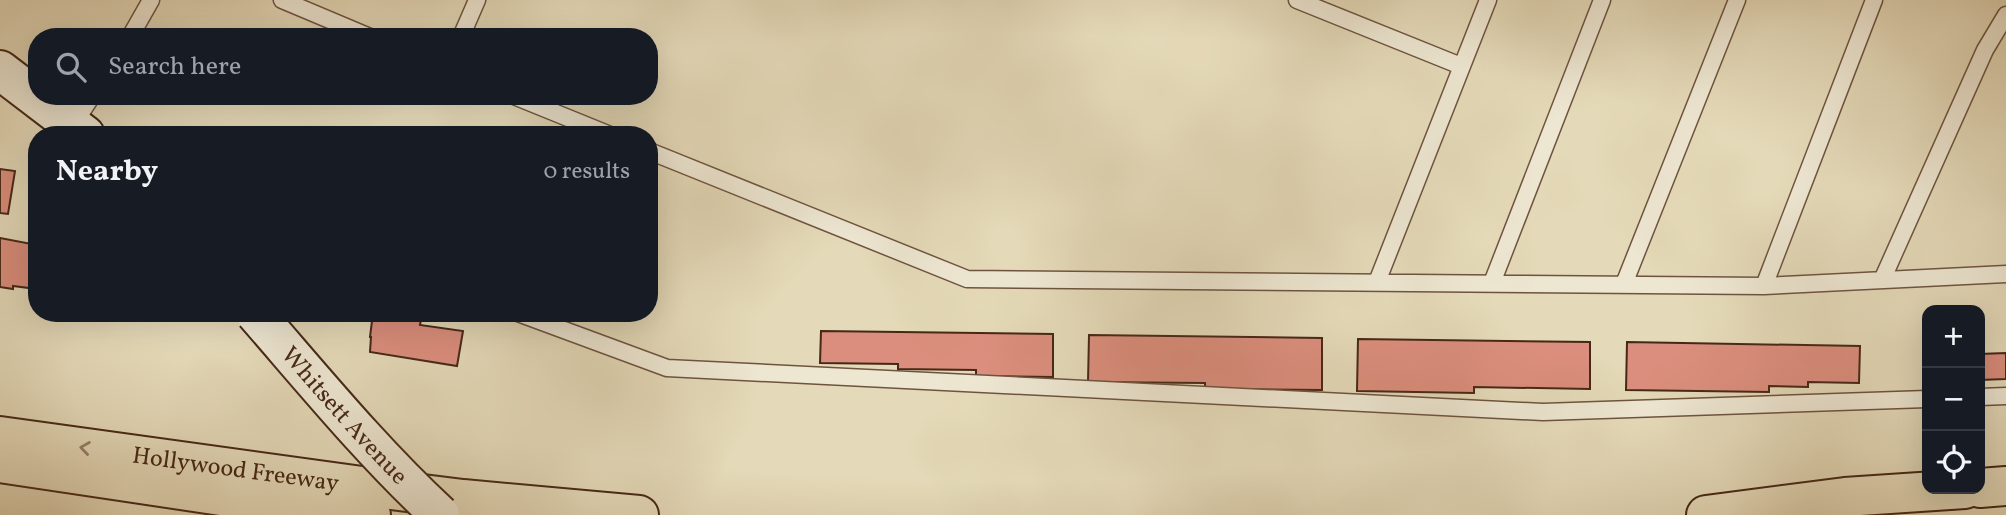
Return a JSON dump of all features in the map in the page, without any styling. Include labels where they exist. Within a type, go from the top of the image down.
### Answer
[{"type":"highway","name":"Hollywood Freeway","points":[[0,436],[391,491],[639,515]]},
{"type":"highway","points":[[0,463],[268,503],[371,515]]},
{"type":"highway","points":[[0,485],[198,515]]},
{"type":"highway","points":[[1985,488],[2006,486]]},
{"type":"highway","points":[[1706,515],[1845,497],[1922,492]]},
{"type":"main road","points":[[0,70],[28,87]]},
{"type":"main road","points":[[59,105],[83,119]]},
{"type":"main road","name":"Whitsett Avenue","points":[[263,322],[354,427],[440,515]]},
{"type":"lane","points":[[135,28],[151,0]]},
{"type":"lane","points":[[282,0],[349,28]]},
{"type":"lane","points":[[465,28],[477,0]]},
{"type":"lane","points":[[1297,0],[1461,66]]},
{"type":"lane","points":[[1377,282],[1488,0]]},
{"type":"lane","points":[[1492,283],[1602,0]]},
{"type":"lane","points":[[1624,284],[1737,0]]},
{"type":"lane","points":[[1764,286],[1874,0]]},
{"type":"lane","points":[[1883,278],[1985,50],[2006,15]]},
{"type":"lane","points":[[536,105],[588,126]]},
{"type":"lane","points":[[658,155],[967,279],[1764,286],[2006,274]]},
{"type":"lane","points":[[542,322],[667,368],[1543,412],[1922,399]]},
{"type":"lane","points":[[1985,397],[2006,396]]},
{"type":"building","points":[[0,169],[15,171],[8,214],[0,213]]},
{"type":"building","points":[[0,238],[28,243],[28,288],[0,287]]},
{"type":"building","points":[[372,322],[420,322],[420,325],[463,331],[457,366],[370,352]]},
{"type":"building","points":[[821,331],[1053,334],[1053,377],[976,376],[976,370],[898,369],[898,364],[820,363]]},
{"type":"building","points":[[1089,335],[1322,338],[1322,390],[1205,389],[1205,383],[1088,382]]},
{"type":"building","points":[[1358,339],[1590,342],[1590,389],[1474,387],[1474,393],[1357,391]]},
{"type":"building","points":[[1627,342],[1860,346],[1859,383],[1808,382],[1808,387],[1769,386],[1769,392],[1626,390]]},
{"type":"building","points":[[2006,353],[2006,379],[1985,380],[1985,354]]}]
